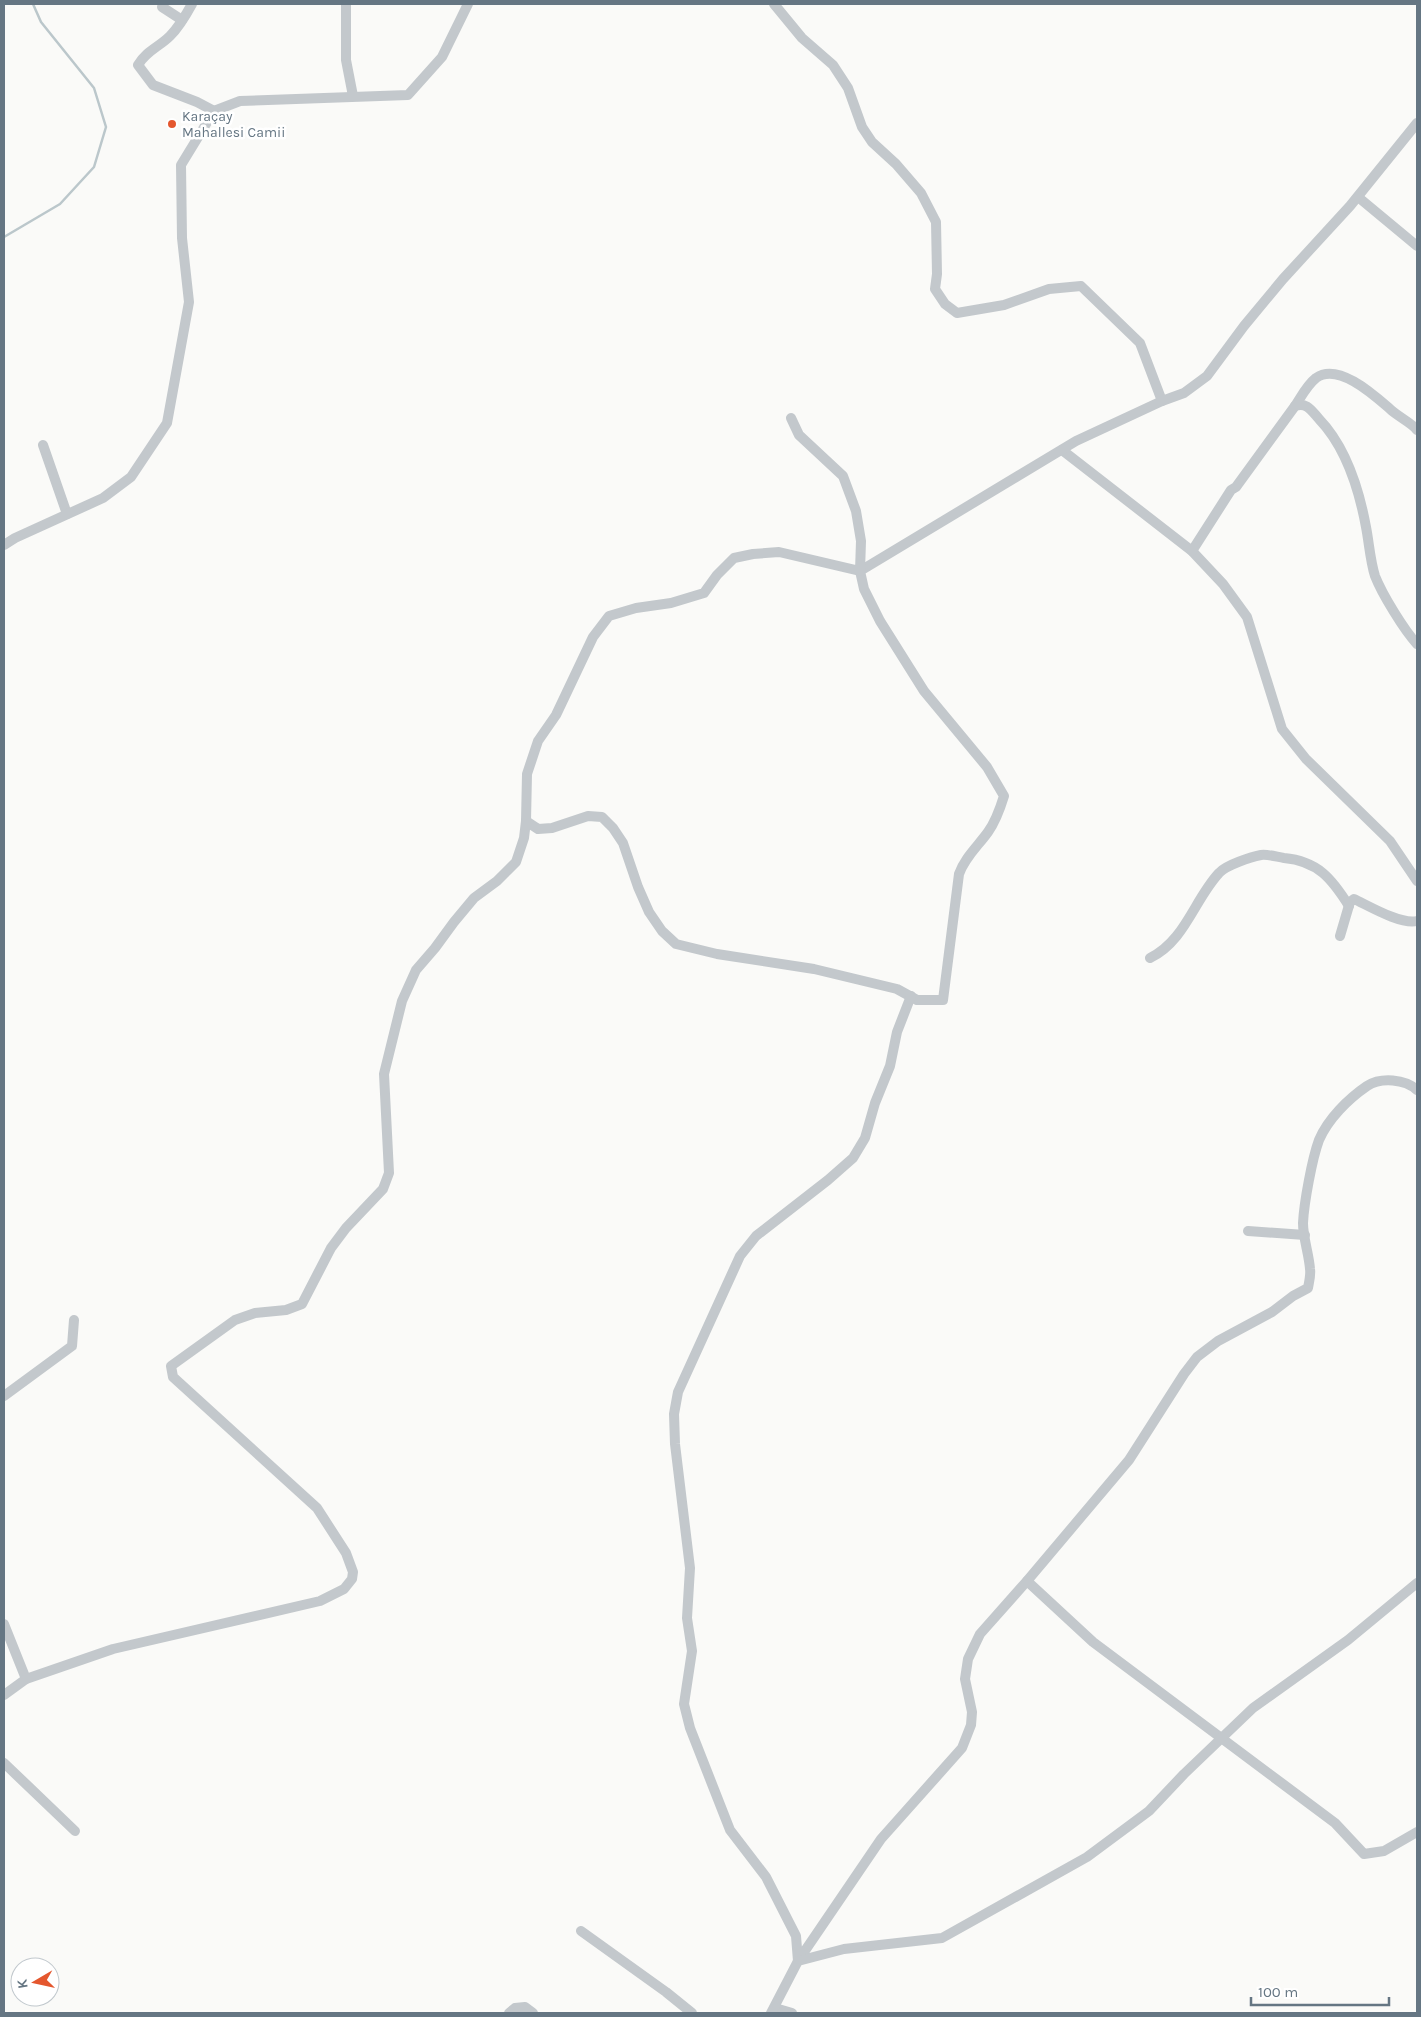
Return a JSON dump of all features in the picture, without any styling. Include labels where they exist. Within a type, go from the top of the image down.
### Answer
[{"type":"street","points":[[192,4],[169,37],[143,56],[138,65],[153,85],[197,102],[214,111]]},
{"type":"street","points":[[346,4],[346,60],[354,96]]},
{"type":"street","points":[[4,545],[103,498],[131,477],[167,423],[189,302],[182,238],[182,165],[214,111],[240,102],[408,95],[442,57],[468,4]]},
{"type":"street","points":[[774,4],[802,38],[833,64],[848,88],[862,127],[872,142],[896,164],[921,193],[936,222],[937,274],[934,289],[944,304],[957,313],[1004,305],[1049,289],[1082,286],[1140,343],[1162,401]]},
{"type":"street","points":[[162,6],[182,20]]},
{"type":"street","points":[[4,1695],[26,1679],[113,1649],[320,1601],[344,1589],[352,1579],[353,1572],[346,1553],[317,1508],[173,1377],[171,1366],[235,1320],[255,1313],[286,1310],[302,1304],[331,1248],[346,1228],[383,1189],[389,1173],[384,1074],[402,1001],[416,970],[454,922],[474,898],[497,881],[516,862],[524,838],[527,774],[538,742],[556,715],[593,637],[609,616],[636,608],[671,603],[704,593],[717,575],[734,558],[753,554],[780,552],[860,571],[1076,441],[1162,401],[1184,393],[1207,376],[1244,326],[1283,279],[1358,197],[1417,123]]},
{"type":"street","points":[[1358,197],[1417,246]]},
{"type":"street","points":[[1192,551],[1231,490],[1236,487],[1316,378],[1325,375],[1342,376],[1368,390],[1417,430]]},
{"type":"street","points":[[1294,406],[1301,404],[1308,406],[1330,430],[1342,450],[1357,490],[1375,576],[1388,600],[1417,644]]},
{"type":"street","points":[[526,821],[538,829],[552,828],[588,816],[602,817],[613,828],[623,843],[649,912],[662,931],[676,944],[717,954],[814,969],[897,989],[917,1000],[943,1000],[963,863],[989,830],[999,813],[1004,796],[987,767],[924,691],[880,621],[864,589],[860,571],[861,541],[856,511],[843,476],[800,435],[791,418]]},
{"type":"street","points":[[43,445],[67,514]]},
{"type":"street","points":[[1062,450],[1192,551],[1223,584],[1247,617],[1282,729],[1306,759],[1390,841],[1417,881]]},
{"type":"street","points":[[1150,958],[1160,954],[1183,929],[1220,871],[1245,859],[1262,855],[1291,858],[1316,867],[1331,879],[1349,906]]},
{"type":"street","points":[[1340,936],[1349,906],[1354,899],[1393,917],[1411,923],[1417,921]]},
{"type":"street","points":[[798,1961],[796,1936],[766,1877],[730,1830],[700,1754],[684,1704],[692,1651],[687,1618],[690,1568],[674,1444],[674,1414],[678,1392],[740,1256],[756,1236],[853,1158],[865,1138],[875,1103],[890,1066],[898,1032],[911,996]]},
{"type":"street","points":[[792,2013],[773,2011],[798,1961],[881,1840],[962,1748],[971,1725],[972,1712],[965,1679],[968,1659],[980,1634],[1128,1460],[1197,1356],[1218,1341],[1272,1312],[1293,1296],[1308,1288],[1311,1271],[1303,1224],[1308,1188],[1319,1141],[1336,1114],[1360,1091],[1373,1083],[1394,1080],[1413,1086],[1417,1090]]},
{"type":"street","points":[[1248,1231],[1305,1235]]},
{"type":"street","points":[[4,1396],[72,1346],[74,1320]]},
{"type":"street","points":[[1027,1581],[1093,1642],[1335,1823],[1364,1854],[1384,1851],[1417,1832]]},
{"type":"street","points":[[798,1961],[844,1949],[942,1938],[1087,1857],[1149,1811],[1221,1738],[1254,1708],[1348,1640],[1417,1584]]},
{"type":"street","points":[[4,1624],[26,1679]]},
{"type":"street","points":[[4,1763],[75,1831]]},
{"type":"street","points":[[581,1930],[692,2013]]},
{"type":"street","points":[[509,2013],[515,2008],[526,2007],[533,2013]]},
{"type":"waterway","points":[[4,237],[60,204],[94,167],[106,127],[94,88],[41,22],[33,4]]},
{"type":"place","name":"Karaçay Mahallesi Camii","points":[[172,124]]}]
